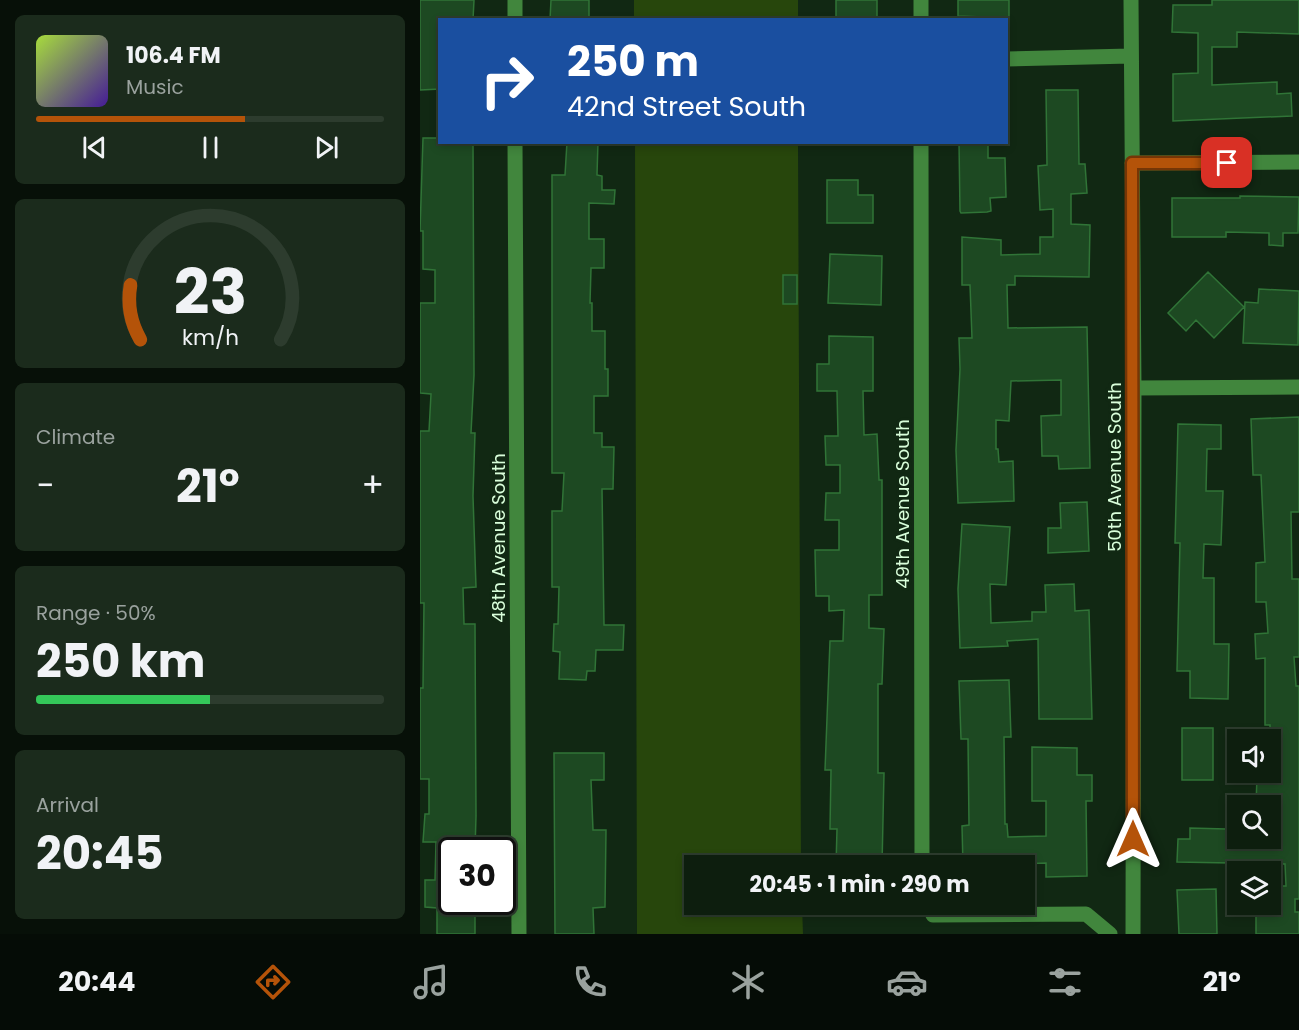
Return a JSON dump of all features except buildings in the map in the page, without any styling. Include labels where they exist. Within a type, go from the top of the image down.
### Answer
[{"type":"street","points":[[515,0],[515,18]]},
{"type":"street","points":[[921,0],[921,18]]},
{"type":"street","name":"50th Avenue South","points":[[1131,0],[1134,388],[1133,934]]},
{"type":"street","points":[[1008,59],[1130,56]]},
{"type":"street","name":"48th Avenue South","points":[[515,144],[519,934]]},
{"type":"street","name":"49th Avenue South","points":[[921,144],[922,855]]},
{"type":"street","points":[[1132,163],[1299,162]]},
{"type":"street","points":[[1134,388],[1299,387]]},
{"type":"street","points":[[1035,913],[1086,914],[1110,934]]},
{"type":"shaded area","points":[[634,0],[798,0],[798,18],[634,18]]},
{"type":"shaded area","points":[[635,144],[798,144],[801,855],[684,855],[684,915],[802,915],[803,934],[637,934]]},
{"type":"route","points":[[1133,839],[1132,163],[1227,163]]}]
